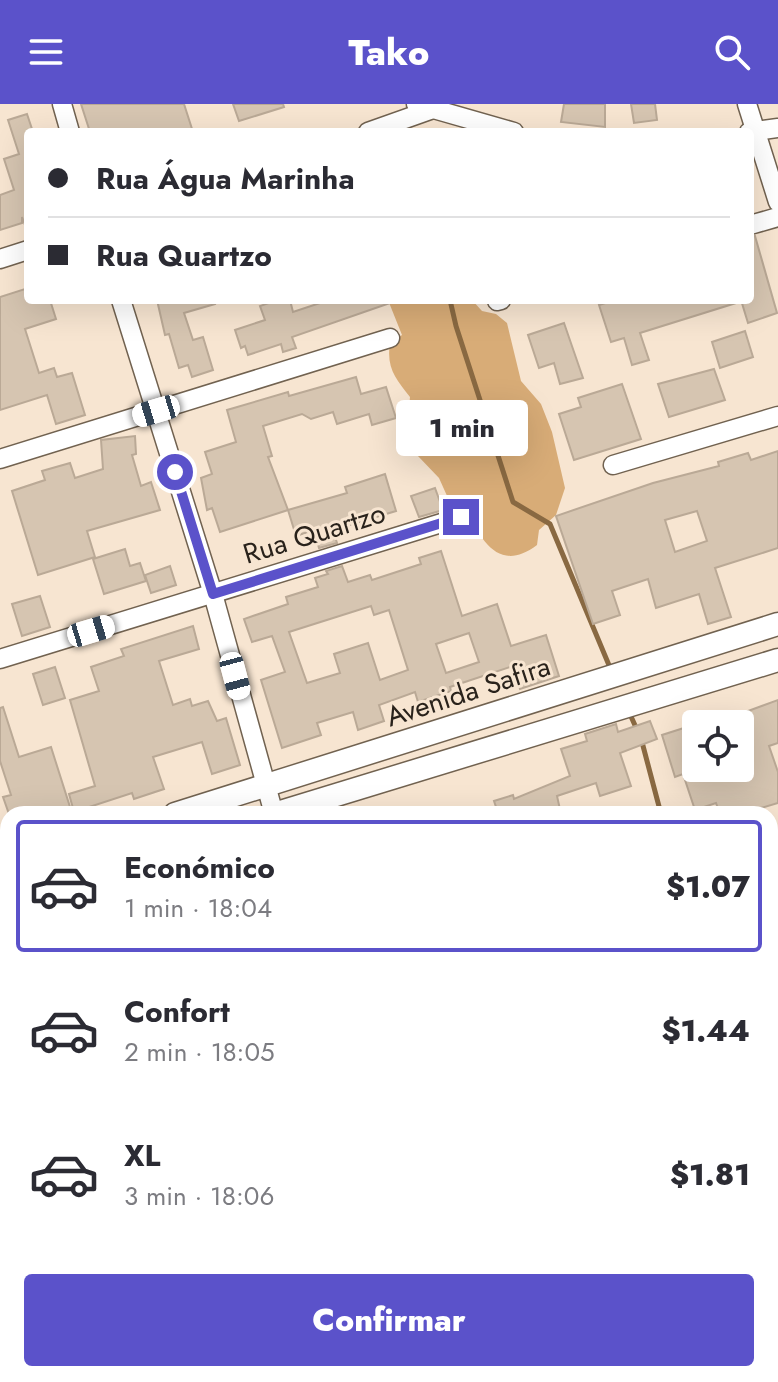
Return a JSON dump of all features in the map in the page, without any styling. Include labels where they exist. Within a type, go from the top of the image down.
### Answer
[{"type":"street","points":[[62,104],[69,128]]},
{"type":"street","points":[[747,104],[752,128]]},
{"type":"street","points":[[377,128],[423,107],[499,128]]},
{"type":"street","points":[[754,132],[778,128]]},
{"type":"street","points":[[754,135],[778,202]]},
{"type":"street","points":[[754,224],[778,217]]},
{"type":"street","points":[[0,259],[24,251]]},
{"type":"street","points":[[122,304],[213,594],[271,806]]},
{"type":"street","points":[[0,459],[390,338]]},
{"type":"street","points":[[613,465],[778,416]]},
{"type":"street","name":"Rua Quartzo","points":[[0,659],[461,517]]},
{"type":"street","name":"Avenida Safira","points":[[202,806],[778,624]]},
{"type":"street","points":[[300,806],[778,660]]},
{"type":"shaded area","points":[[390,304],[476,304],[482,311],[496,314],[507,323],[521,381],[541,404],[552,432],[565,488],[556,515],[539,530],[537,545],[524,553],[503,555],[486,543],[467,511],[452,507],[439,478],[417,455],[407,428],[410,397],[396,379],[389,359],[390,343],[402,335]]},
{"type":"building","points":[[81,104],[184,104],[192,128],[89,128]]},
{"type":"building","points":[[233,104],[283,104],[284,107],[239,121]]},
{"type":"building","points":[[564,104],[605,104],[605,127],[561,122]]},
{"type":"building","points":[[631,104],[655,104],[657,120],[634,123]]},
{"type":"building","points":[[27,114],[32,128],[24,128],[24,222],[22,217],[22,223],[0,230],[0,195],[14,190],[4,159],[19,154],[8,120]]},
{"type":"building","points":[[754,236],[777,313],[748,323],[742,304],[754,304]]},
{"type":"building","points":[[24,289],[24,304],[51,304],[56,319],[25,329],[39,373],[54,368],[57,377],[72,373],[85,415],[56,424],[47,395],[0,410],[0,297]]},
{"type":"building","points":[[158,304],[215,304],[184,313],[193,340],[203,337],[213,370],[192,377],[188,365],[179,368],[169,334],[165,335]]},
{"type":"building","points":[[291,304],[293,312],[317,304],[387,304],[292,337],[296,348],[283,352],[281,344],[248,355],[245,346],[241,348],[235,330],[265,320],[260,306]]},
{"type":"building","points":[[733,304],[640,333],[649,360],[632,365],[624,338],[611,342],[599,305]]},
{"type":"building","points":[[564,323],[583,378],[560,384],[554,363],[539,368],[528,335]]},
{"type":"building","points":[[745,331],[753,357],[720,368],[712,342]]},
{"type":"building","points":[[714,369],[725,400],[669,417],[658,384]]},
{"type":"building","points":[[356,377],[361,394],[386,387],[396,418],[372,425],[369,414],[337,424],[333,412],[311,419],[302,414],[263,426],[272,456],[268,457],[288,510],[220,532],[212,508],[207,510],[201,478],[212,474],[205,452],[236,442],[227,410]]},
{"type":"building","points":[[622,384],[641,439],[574,460],[559,414],[581,407],[578,398]]},
{"type":"building","points":[[135,436],[136,454],[132,455],[141,486],[151,482],[160,510],[87,531],[95,557],[38,575],[12,491],[45,480],[42,471],[70,463],[75,478],[103,469],[101,440]]},
{"type":"building","points":[[778,451],[778,548],[715,568],[731,617],[708,624],[699,594],[656,608],[648,579],[612,591],[620,615],[593,624],[556,516],[653,483],[719,466],[718,462],[748,453],[751,460]],"holes":[[[697,511],[707,541],[675,552],[665,520]]]},
{"type":"building","points":[[385,474],[396,511],[333,530],[337,543],[319,548],[314,530],[296,536],[288,510],[347,493],[345,487]]},
{"type":"building","points":[[435,488],[443,510],[419,517],[411,496]]},
{"type":"building","points":[[125,549],[130,566],[140,563],[146,581],[104,594],[93,559]]},
{"type":"building","points":[[441,551],[462,616],[497,604],[511,646],[546,635],[559,676],[520,689],[513,666],[450,687],[451,691],[418,702],[415,692],[379,705],[384,721],[358,730],[353,712],[317,723],[321,735],[282,748],[261,680],[285,672],[272,636],[252,642],[244,619],[288,604],[286,597],[318,587],[315,578],[328,574],[326,571],[342,566],[348,582],[370,575],[372,580],[421,564],[419,558]],"holes":[[[371,606],[374,615],[389,610],[408,670],[380,680],[368,643],[334,654],[340,673],[307,683],[289,632]],[[469,633],[479,662],[446,673],[436,644]]]},
{"type":"building","points":[[170,566],[176,585],[151,593],[145,575]]},
{"type":"building","points":[[40,596],[50,627],[22,636],[12,604]]},
{"type":"building","points":[[193,626],[199,649],[159,661],[173,705],[190,699],[192,706],[208,701],[217,721],[226,718],[240,765],[212,774],[202,742],[153,757],[164,789],[134,799],[132,793],[92,806],[72,806],[69,794],[95,786],[70,700],[99,691],[91,667],[124,656],[121,649]]},
{"type":"building","points":[[55,667],[65,698],[43,705],[33,674]]},
{"type":"building","points":[[778,700],[778,743],[769,746],[778,772],[778,803],[768,806],[717,806],[716,803],[694,806],[686,782],[754,782],[754,710],[751,710]]},
{"type":"building","points":[[3,707],[19,757],[51,747],[70,806],[6,806],[3,797],[11,795],[0,761],[0,708]]},
{"type":"building","points":[[650,721],[657,739],[620,753],[631,786],[600,796],[596,783],[557,796],[559,806],[496,806],[494,801],[513,795],[514,799],[570,776],[561,749],[587,741],[585,734],[616,724],[618,732]]},
{"type":"building","points":[[682,729],[682,774],[675,777],[662,735]]},
{"type":"waterway","points":[[451,304],[513,502],[550,524],[611,670]]},
{"type":"waterway","points":[[629,712],[638,732]]},
{"type":"waterway","points":[[642,742],[659,806]]},
{"type":"route","points":[[175,472],[213,594],[461,517]]}]
